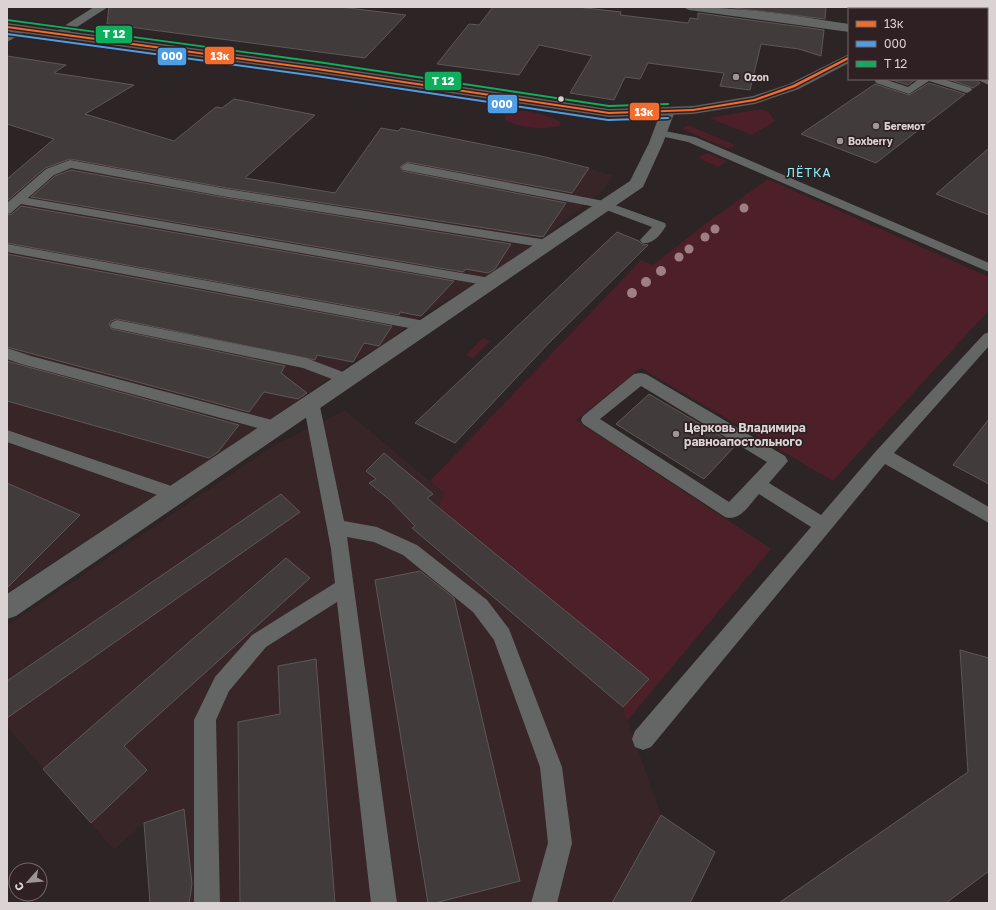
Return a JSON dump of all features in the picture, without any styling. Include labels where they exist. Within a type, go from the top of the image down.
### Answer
[{"type":"street","points":[[59,33],[102,7]]},
{"type":"street","points":[[688,7],[820,19],[848,28]]},
{"type":"street","points":[[7,27],[325,70],[609,113],[668,111],[741,102],[774,94],[816,77],[848,59]]},
{"type":"street","points":[[7,38],[21,28]]},
{"type":"street","points":[[7,608],[177,495],[345,379],[637,184],[660,133],[668,111]]},
{"type":"lane","points":[[880,81],[909,91],[925,80]]},
{"type":"lane","points":[[935,80],[967,90]]},
{"type":"lane","points":[[660,133],[698,142],[989,268]]},
{"type":"lane","points":[[7,210],[50,172],[70,164],[227,193],[547,244]]},
{"type":"lane","points":[[407,167],[604,206],[660,226],[647,240]]},
{"type":"lane","points":[[19,200],[490,282]]},
{"type":"lane","points":[[7,248],[425,326]]},
{"type":"lane","points":[[117,325],[306,363],[345,379]]},
{"type":"lane","points":[[644,738],[883,455],[989,337]]},
{"type":"lane","points":[[7,353],[26,360],[276,427]]},
{"type":"lane","points":[[640,378],[779,461],[757,484],[731,512],[589,420],[640,378]]},
{"type":"lane","points":[[311,402],[336,528],[345,587],[384,903]]},
{"type":"lane","points":[[7,436],[177,495]]},
{"type":"lane","points":[[883,455],[989,516]]},
{"type":"lane","points":[[757,484],[823,526]]},
{"type":"lane","points":[[336,528],[376,535],[410,550],[480,606],[502,635],[551,767],[560,843],[544,903]]},
{"type":"lane","points":[[207,903],[205,720],[222,684],[259,641],[345,587]]},
{"type":"shaded area","points":[[761,109],[769,112],[775,121],[752,135],[709,118]]},
{"type":"shaded area","points":[[515,111],[526,111],[543,115],[559,121],[561,125],[548,128],[533,128],[511,123],[505,120],[505,116]]},
{"type":"shaded area","points":[[688,125],[735,145],[729,149],[682,129]]},
{"type":"shaded area","points":[[401,128],[541,156],[613,175],[604,190],[544,237],[492,274],[421,316],[381,346],[353,362],[213,459],[7,593],[7,179],[39,152],[220,173],[335,193]]},
{"type":"shaded area","points":[[707,153],[727,161],[718,167],[698,158]]},
{"type":"shaded area","points":[[768,179],[989,277],[989,310],[833,481],[641,368],[576,420],[771,549],[627,721],[623,707],[649,679],[439,507],[444,493],[430,481],[641,260],[653,265],[705,224]]},
{"type":"shaded area","points":[[483,338],[490,341],[473,358],[466,355]]},
{"type":"shaded area","points":[[345,410],[444,493],[439,508],[649,679],[623,707],[661,815],[715,852],[690,903],[148,903],[149,894],[144,823],[114,850],[7,727],[7,626],[276,444]]},
{"type":"building","points":[[109,7],[340,7],[406,15],[365,58],[107,24]]},
{"type":"building","points":[[493,7],[577,7],[621,12],[620,15],[688,23],[690,18],[698,19],[698,13],[824,30],[821,56],[799,49],[761,44],[750,90],[720,86],[724,73],[648,63],[640,79],[625,77],[614,100],[570,93],[592,56],[539,45],[519,75],[437,64],[469,24],[479,25]]},
{"type":"building","points":[[726,7],[826,7],[825,19]]},
{"type":"building","points":[[7,56],[66,65],[54,73],[134,85],[85,114],[174,141],[216,107],[222,108],[234,99],[315,115],[245,178],[335,193],[381,128],[398,131],[401,128],[541,156],[589,168],[572,193],[407,162],[400,167],[403,171],[566,203],[543,237],[227,188],[70,159],[45,168],[7,201],[7,179],[54,139],[7,124]]},
{"type":"building","points":[[892,80],[915,80],[908,85]]},
{"type":"building","points":[[951,80],[976,80],[980,83],[973,88]]},
{"type":"building","name":"Бегемот","points":[[929,83],[965,94],[876,163],[801,134],[875,84],[909,95]]},
{"type":"building","points":[[989,148],[989,215],[936,194]]},
{"type":"building","points":[[71,170],[227,198],[511,244],[495,269],[488,273],[466,269],[463,272],[31,197],[55,176]]},
{"type":"building","points":[[21,206],[454,281],[421,316],[400,312],[399,315],[7,243],[7,215],[12,214]]},
{"type":"building","points":[[617,232],[639,241],[642,244],[648,245],[548,344],[455,443],[415,423]]},
{"type":"building","points":[[7,254],[392,326],[379,346],[364,343],[353,362],[317,355],[315,360],[117,319],[111,321],[109,324],[112,329],[285,366],[281,373],[307,393],[298,399],[264,392],[249,412],[7,347]]},
{"type":"building","points":[[7,361],[239,425],[218,452],[209,458],[7,401]]},
{"type":"building","name":"Церковь Владимира равноапостольного","points":[[649,394],[736,445],[704,479],[616,424]]},
{"type":"building","points":[[989,419],[989,484],[953,465]]},
{"type":"building","points":[[384,453],[433,494],[427,498],[649,679],[623,707],[412,528],[415,526],[390,500],[369,483],[376,479],[366,471]]},
{"type":"building","points":[[7,483],[80,515],[7,588]]},
{"type":"building","points":[[281,494],[300,512],[7,718],[7,681]]},
{"type":"building","points":[[286,558],[310,578],[124,746],[147,770],[91,823],[43,769]]},
{"type":"building","points":[[420,571],[454,598],[520,881],[435,903],[428,903],[375,580]]},
{"type":"building","points":[[960,650],[989,658],[989,871],[946,903],[779,903],[968,772]]},
{"type":"building","points":[[316,659],[335,903],[240,903],[238,722],[280,714],[278,666]]},
{"type":"building","points":[[184,809],[192,884],[189,903],[150,903],[144,823]]},
{"type":"building","points":[[661,815],[715,852],[690,903],[612,903]]},
{"type":"transit line","points":[[8,20],[318,62],[609,106],[668,104]]},
{"type":"transit line","name":"13к","points":[[7,27],[317,69],[609,113],[693,110],[755,100],[794,86],[848,59]]},
{"type":"transit line","name":"000","points":[[7,34],[316,76],[608,120],[668,118]]},
{"type":"place","name":"Ozon","points":[[736,77]]},
{"type":"place","name":"Бегемот","points":[[876,126]]},
{"type":"place","name":"Boxberry","points":[[840,141]]},
{"type":"place","name":"Церковь Владимира равноапостольного","points":[[676,434]]},
{"type":"district","name":"ЛЁТКА","points":[[809,172]]}]
